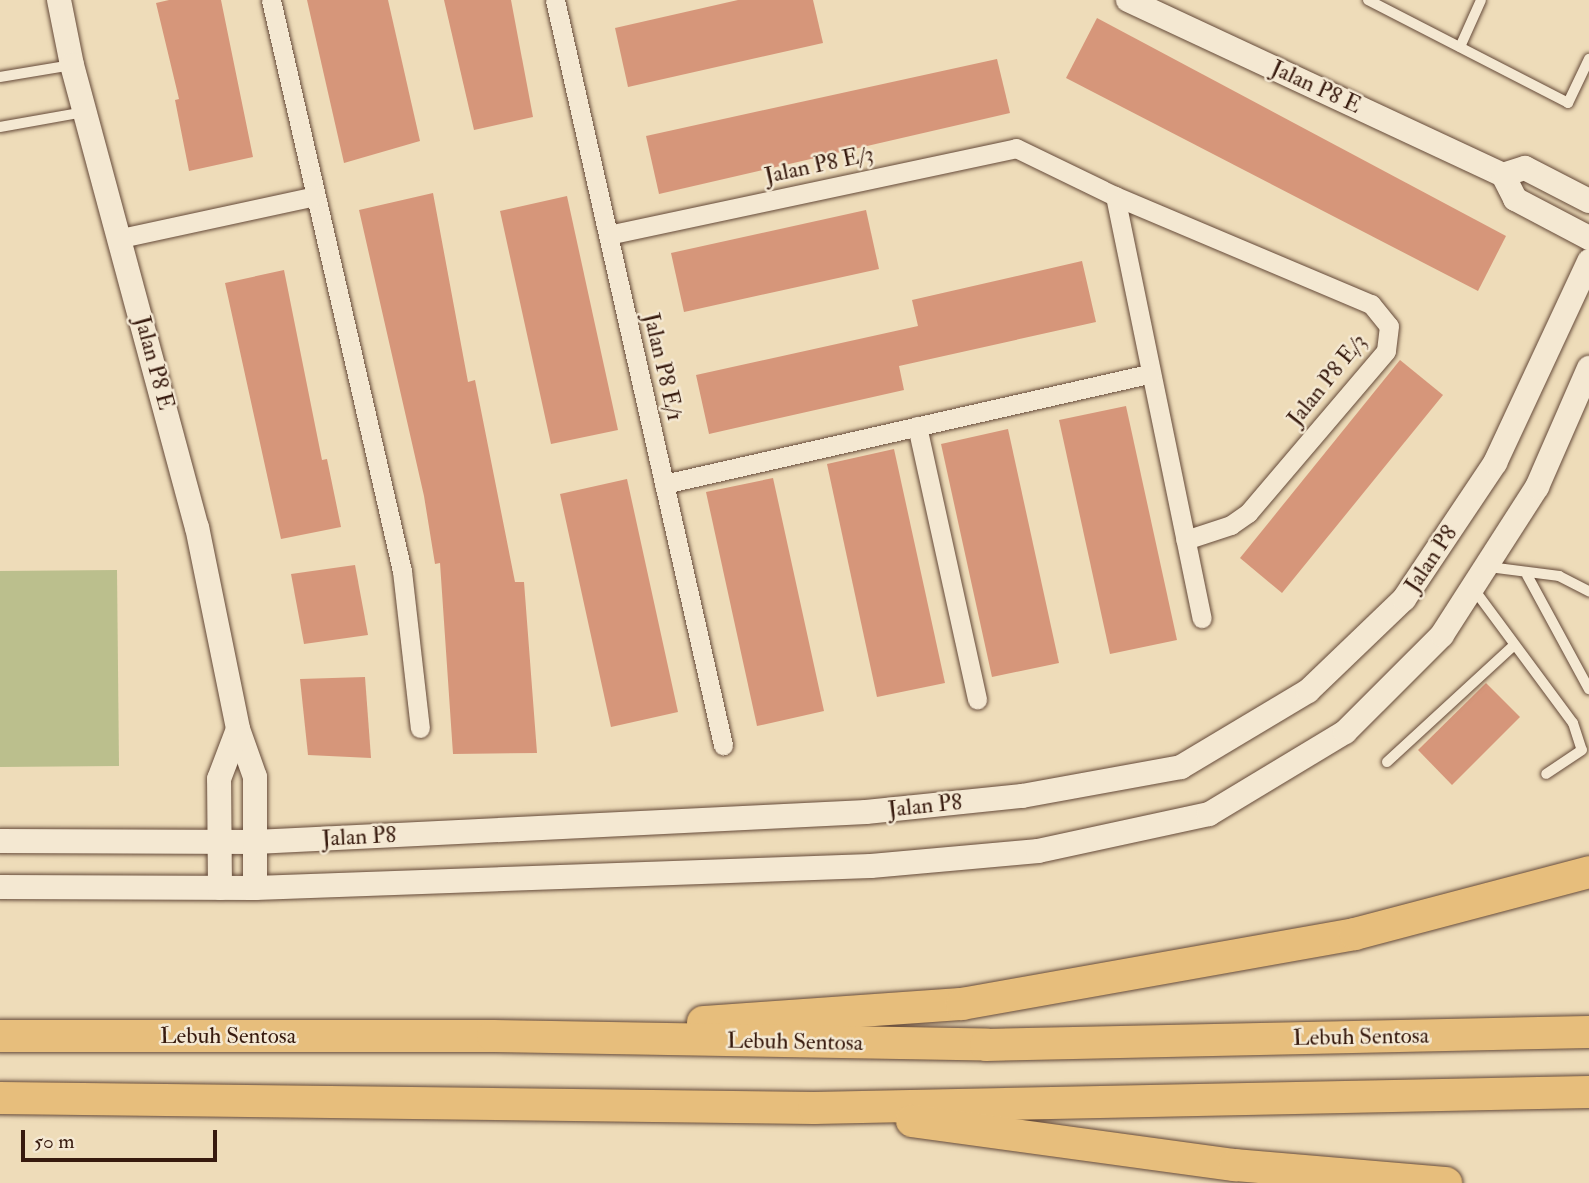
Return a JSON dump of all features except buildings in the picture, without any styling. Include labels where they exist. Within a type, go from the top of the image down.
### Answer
[{"type":"main road","points":[[493,1036],[962,1004],[1355,934],[1589,872]]},
{"type":"main road","name":"Lebuh Sentosa","points":[[0,1035],[493,1036],[986,1045],[1589,1032]]},
{"type":"main road","points":[[0,1098],[814,1108],[1589,1092]]},
{"type":"main road","points":[[814,1108],[1235,1165],[1446,1183]]},
{"type":"street","name":"Jalan P8 E","points":[[59,0],[84,112],[121,238],[197,527],[238,729],[255,777],[255,888]]},
{"type":"street","points":[[271,0],[402,571],[420,728]]},
{"type":"street","name":"Jalan P8 E","points":[[1128,0],[1503,174]]},
{"type":"street","name":"Jalan P8 E/1","points":[[559,1],[608,236],[723,745]]},
{"type":"street","name":"Jalan P8 E/3","points":[[608,236],[1016,148],[1115,196],[1371,304],[1389,326],[1386,351],[1248,513],[1231,525],[1185,540]]},
{"type":"street","points":[[1589,201],[1525,168],[1503,174],[1515,199],[1589,238]]},
{"type":"street","points":[[121,238],[316,196]]},
{"type":"street","points":[[1115,196],[1202,618]]},
{"type":"street","name":"Jalan P8","points":[[0,841],[255,842],[866,812],[1023,796],[1181,767],[1308,691],[1404,599],[1495,463],[1589,261]]},
{"type":"street","name":"Jalan P8","points":[[0,887],[255,888],[871,866],[1038,851],[1209,814],[1345,732],[1442,635],[1537,487],[1589,370]]},
{"type":"street","points":[[664,484],[1152,373]]},
{"type":"street","points":[[917,426],[977,699]]},
{"type":"street","points":[[220,888],[219,779],[238,729]]},
{"type":"lane","points":[[1368,0],[1568,103],[1589,60]]},
{"type":"lane","points":[[1460,47],[1481,0]]},
{"type":"lane","points":[[0,77],[72,65]]},
{"type":"lane","points":[[0,127],[84,112]]},
{"type":"lane","points":[[1487,566],[1527,575],[1559,576],[1589,591]]},
{"type":"lane","points":[[1527,575],[1589,689]]},
{"type":"lane","points":[[1473,588],[1513,646],[1573,723],[1581,750],[1546,774]]},
{"type":"lane","points":[[1387,762],[1513,646]]},
{"type":"green space","points":[[117,570],[119,766],[0,767],[0,571]]}]
